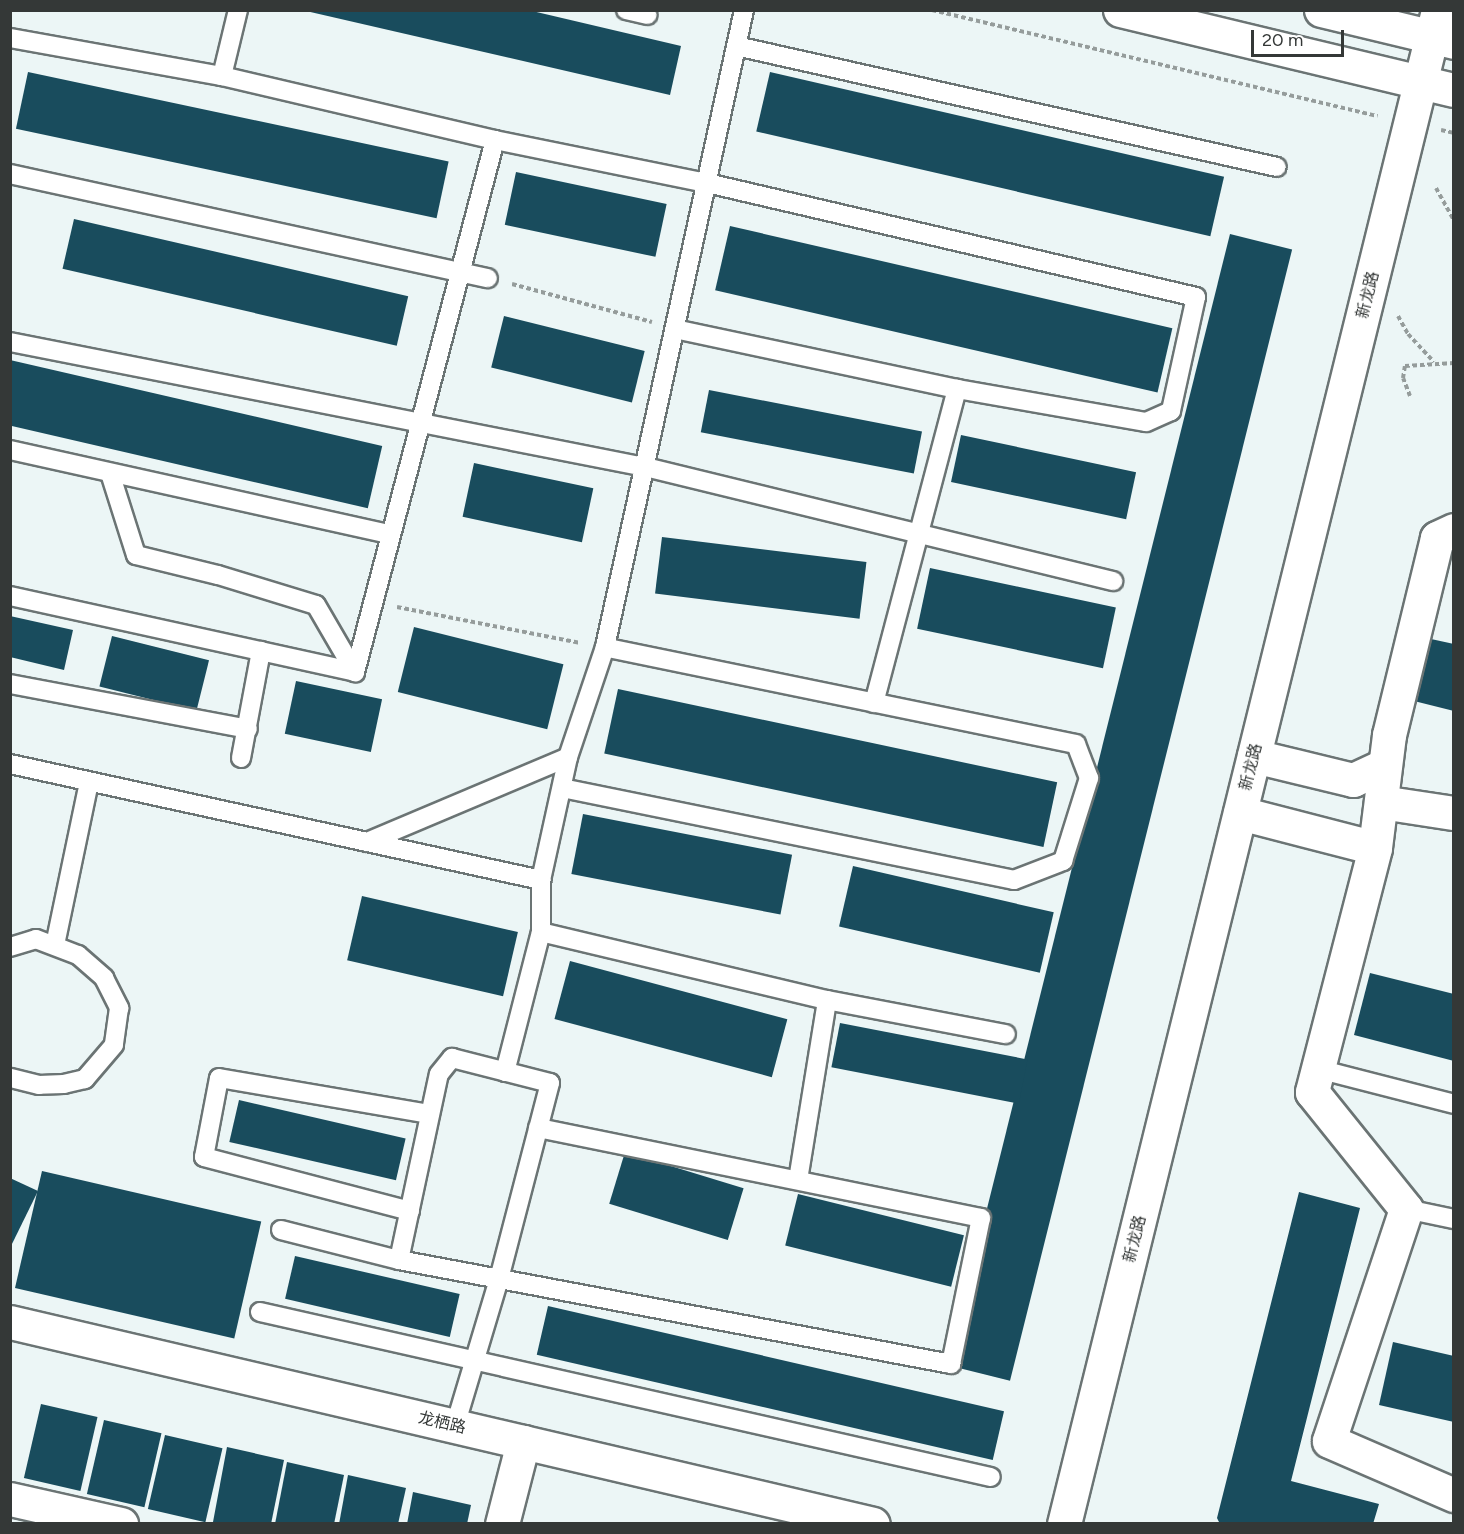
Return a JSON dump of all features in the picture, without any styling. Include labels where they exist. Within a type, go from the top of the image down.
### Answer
[{"type":"street","points":[[1120,10],[1454,90]]},
{"type":"street","points":[[1321,10],[1441,30]]},
{"type":"street","name":"新龙路","points":[[1064,1524],[1421,82],[1441,30]]},
{"type":"street","points":[[1454,530],[1437,538],[1389,735],[1375,848],[1312,1092],[1406,1209],[1329,1441],[1454,1495]]},
{"type":"street","points":[[1254,756],[1353,780],[1385,765]]},
{"type":"street","points":[[1381,802],[1454,813]]},
{"type":"street","points":[[1240,813],[1375,848]]},
{"type":"street","name":"龙栖路","points":[[10,1322],[873,1524]]},
{"type":"street","points":[[502,1524],[523,1442]]},
{"type":"street","points":[[10,1499],[63,1517],[121,1524]]},
{"type":"lane","points":[[222,76],[238,10]]},
{"type":"lane","points":[[626,10],[647,15]]},
{"type":"lane","points":[[505,1072],[541,932],[541,880],[568,757],[605,647],[744,10]]},
{"type":"lane","points":[[10,38],[222,76],[495,140],[707,183],[1196,297],[1171,411],[1146,422],[957,389],[675,329]]},
{"type":"lane","points":[[736,46],[1277,167]]},
{"type":"lane","points":[[356,672],[390,534],[495,140]]},
{"type":"lane","points":[[10,174],[488,278]]},
{"type":"lane","points":[[10,342],[645,467],[1113,581]]},
{"type":"lane","points":[[874,703],[957,389]]},
{"type":"lane","points":[[10,450],[390,534]]},
{"type":"lane","points":[[110,473],[136,555],[218,575],[316,605],[356,672]]},
{"type":"lane","points":[[10,596],[356,672]]},
{"type":"lane","points":[[562,788],[1014,880],[1063,861],[1089,778],[1076,744],[605,647]]},
{"type":"lane","points":[[242,758],[261,651]]},
{"type":"lane","points":[[10,684],[248,729]]},
{"type":"lane","points":[[367,842],[568,757]]},
{"type":"lane","points":[[10,764],[541,880]]},
{"type":"lane","points":[[55,945],[89,782]]},
{"type":"lane","points":[[541,932],[827,1000],[1006,1034]]},
{"type":"lane","points":[[10,947],[36,939],[78,955],[112,988],[119,1008],[114,1045],[85,1079],[64,1084],[39,1085],[10,1078]]},
{"type":"lane","points":[[798,1180],[827,1000]]},
{"type":"lane","points":[[399,1260],[439,1074],[452,1058],[550,1083],[499,1279],[455,1426]]},
{"type":"lane","points":[[1318,1069],[1454,1104]]},
{"type":"lane","points":[[410,1211],[204,1157],[219,1078],[430,1114]]},
{"type":"lane","points":[[281,1230],[399,1260],[951,1364],[981,1218],[538,1128]]},
{"type":"lane","points":[[1406,1209],[1454,1219]]},
{"type":"lane","points":[[260,1312],[991,1477]]},
{"type":"path","points":[[932,10],[1454,133]]},
{"type":"path","points":[[1436,188],[1454,220]]},
{"type":"path","points":[[488,278],[675,329]]},
{"type":"path","points":[[1398,316],[1408,334],[1435,363]]},
{"type":"path","points":[[1410,396],[1403,378],[1405,366],[1454,363]]},
{"type":"path","points":[[373,602],[605,647]]},
{"type":"building","points":[[528,10],[681,46],[670,95],[306,11]]},
{"type":"building","points":[[28,72],[449,161],[437,218],[16,129]]},
{"type":"building","points":[[770,72],[1224,177],[1210,236],[756,131]]},
{"type":"building","points":[[516,172],[667,204],[655,257],[505,225]]},
{"type":"building","points":[[74,219],[408,296],[397,346],[63,269]]},
{"type":"building","points":[[730,226],[1172,328],[1158,392],[715,290]]},
{"type":"building","points":[[1230,234],[1292,249],[1010,1381],[948,1365]]},
{"type":"building","points":[[504,316],[645,351],[632,403],[491,367]]},
{"type":"building","points":[[10,360],[382,446],[368,508],[10,426]]},
{"type":"building","points":[[709,390],[922,431],[914,474],[701,432]]},
{"type":"building","points":[[961,435],[1136,472],[1126,519],[951,482]]},
{"type":"building","points":[[474,463],[593,488],[582,542],[463,517]]},
{"type":"building","points":[[662,537],[866,562],[860,619],[655,594]]},
{"type":"building","points":[[930,568],[1116,608],[1103,668],[917,629]]},
{"type":"building","points":[[10,616],[73,630],[64,670],[10,657]]},
{"type":"building","points":[[414,627],[563,664],[547,729],[398,692]]},
{"type":"building","points":[[112,636],[209,660],[196,711],[99,686]]},
{"type":"building","points":[[1431,639],[1454,644],[1454,711],[1414,701]]},
{"type":"building","points":[[296,681],[382,699],[371,752],[285,734]]},
{"type":"building","points":[[618,689],[1057,782],[1043,847],[604,754]]},
{"type":"building","points":[[583,814],[792,855],[780,915],[571,874]]},
{"type":"building","points":[[853,866],[1054,912],[1040,973],[839,926]]},
{"type":"building","points":[[362,896],[518,932],[503,996],[347,960]]},
{"type":"building","points":[[570,961],[787,1019],[772,1077],[554,1019]]},
{"type":"building","points":[[1370,973],[1454,994],[1454,1061],[1354,1035]]},
{"type":"building","points":[[840,1023],[1027,1059],[1019,1104],[831,1067]]},
{"type":"building","points":[[239,1100],[406,1138],[396,1180],[229,1142]]},
{"type":"building","points":[[625,1152],[744,1188],[728,1240],[609,1204]]},
{"type":"building","points":[[42,1171],[261,1222],[234,1339],[15,1288]]},
{"type":"building","points":[[10,1178],[38,1191],[10,1248]]},
{"type":"building","points":[[1299,1192],[1360,1208],[1291,1481],[1379,1504],[1373,1524],[1220,1524],[1217,1518]]},
{"type":"building","points":[[798,1194],[964,1235],[951,1287],[785,1245]]},
{"type":"building","points":[[295,1256],[460,1294],[450,1337],[285,1299]]},
{"type":"building","points":[[548,1306],[1004,1411],[993,1460],[537,1355]]},
{"type":"building","points":[[1393,1342],[1454,1356],[1454,1422],[1379,1405]]},
{"type":"building","points":[[41,1404],[98,1417],[80,1491],[24,1478]]},
{"type":"building","points":[[104,1420],[161,1433],[144,1507],[87,1494]]},
{"type":"building","points":[[165,1435],[222,1448],[205,1522],[148,1509]]},
{"type":"building","points":[[227,1447],[284,1460],[271,1524],[213,1522]]},
{"type":"building","points":[[287,1462],[344,1475],[334,1524],[275,1524]]},
{"type":"building","points":[[348,1475],[406,1488],[398,1524],[339,1524]]},
{"type":"building","points":[[413,1492],[471,1505],[467,1524],[407,1524]]}]
